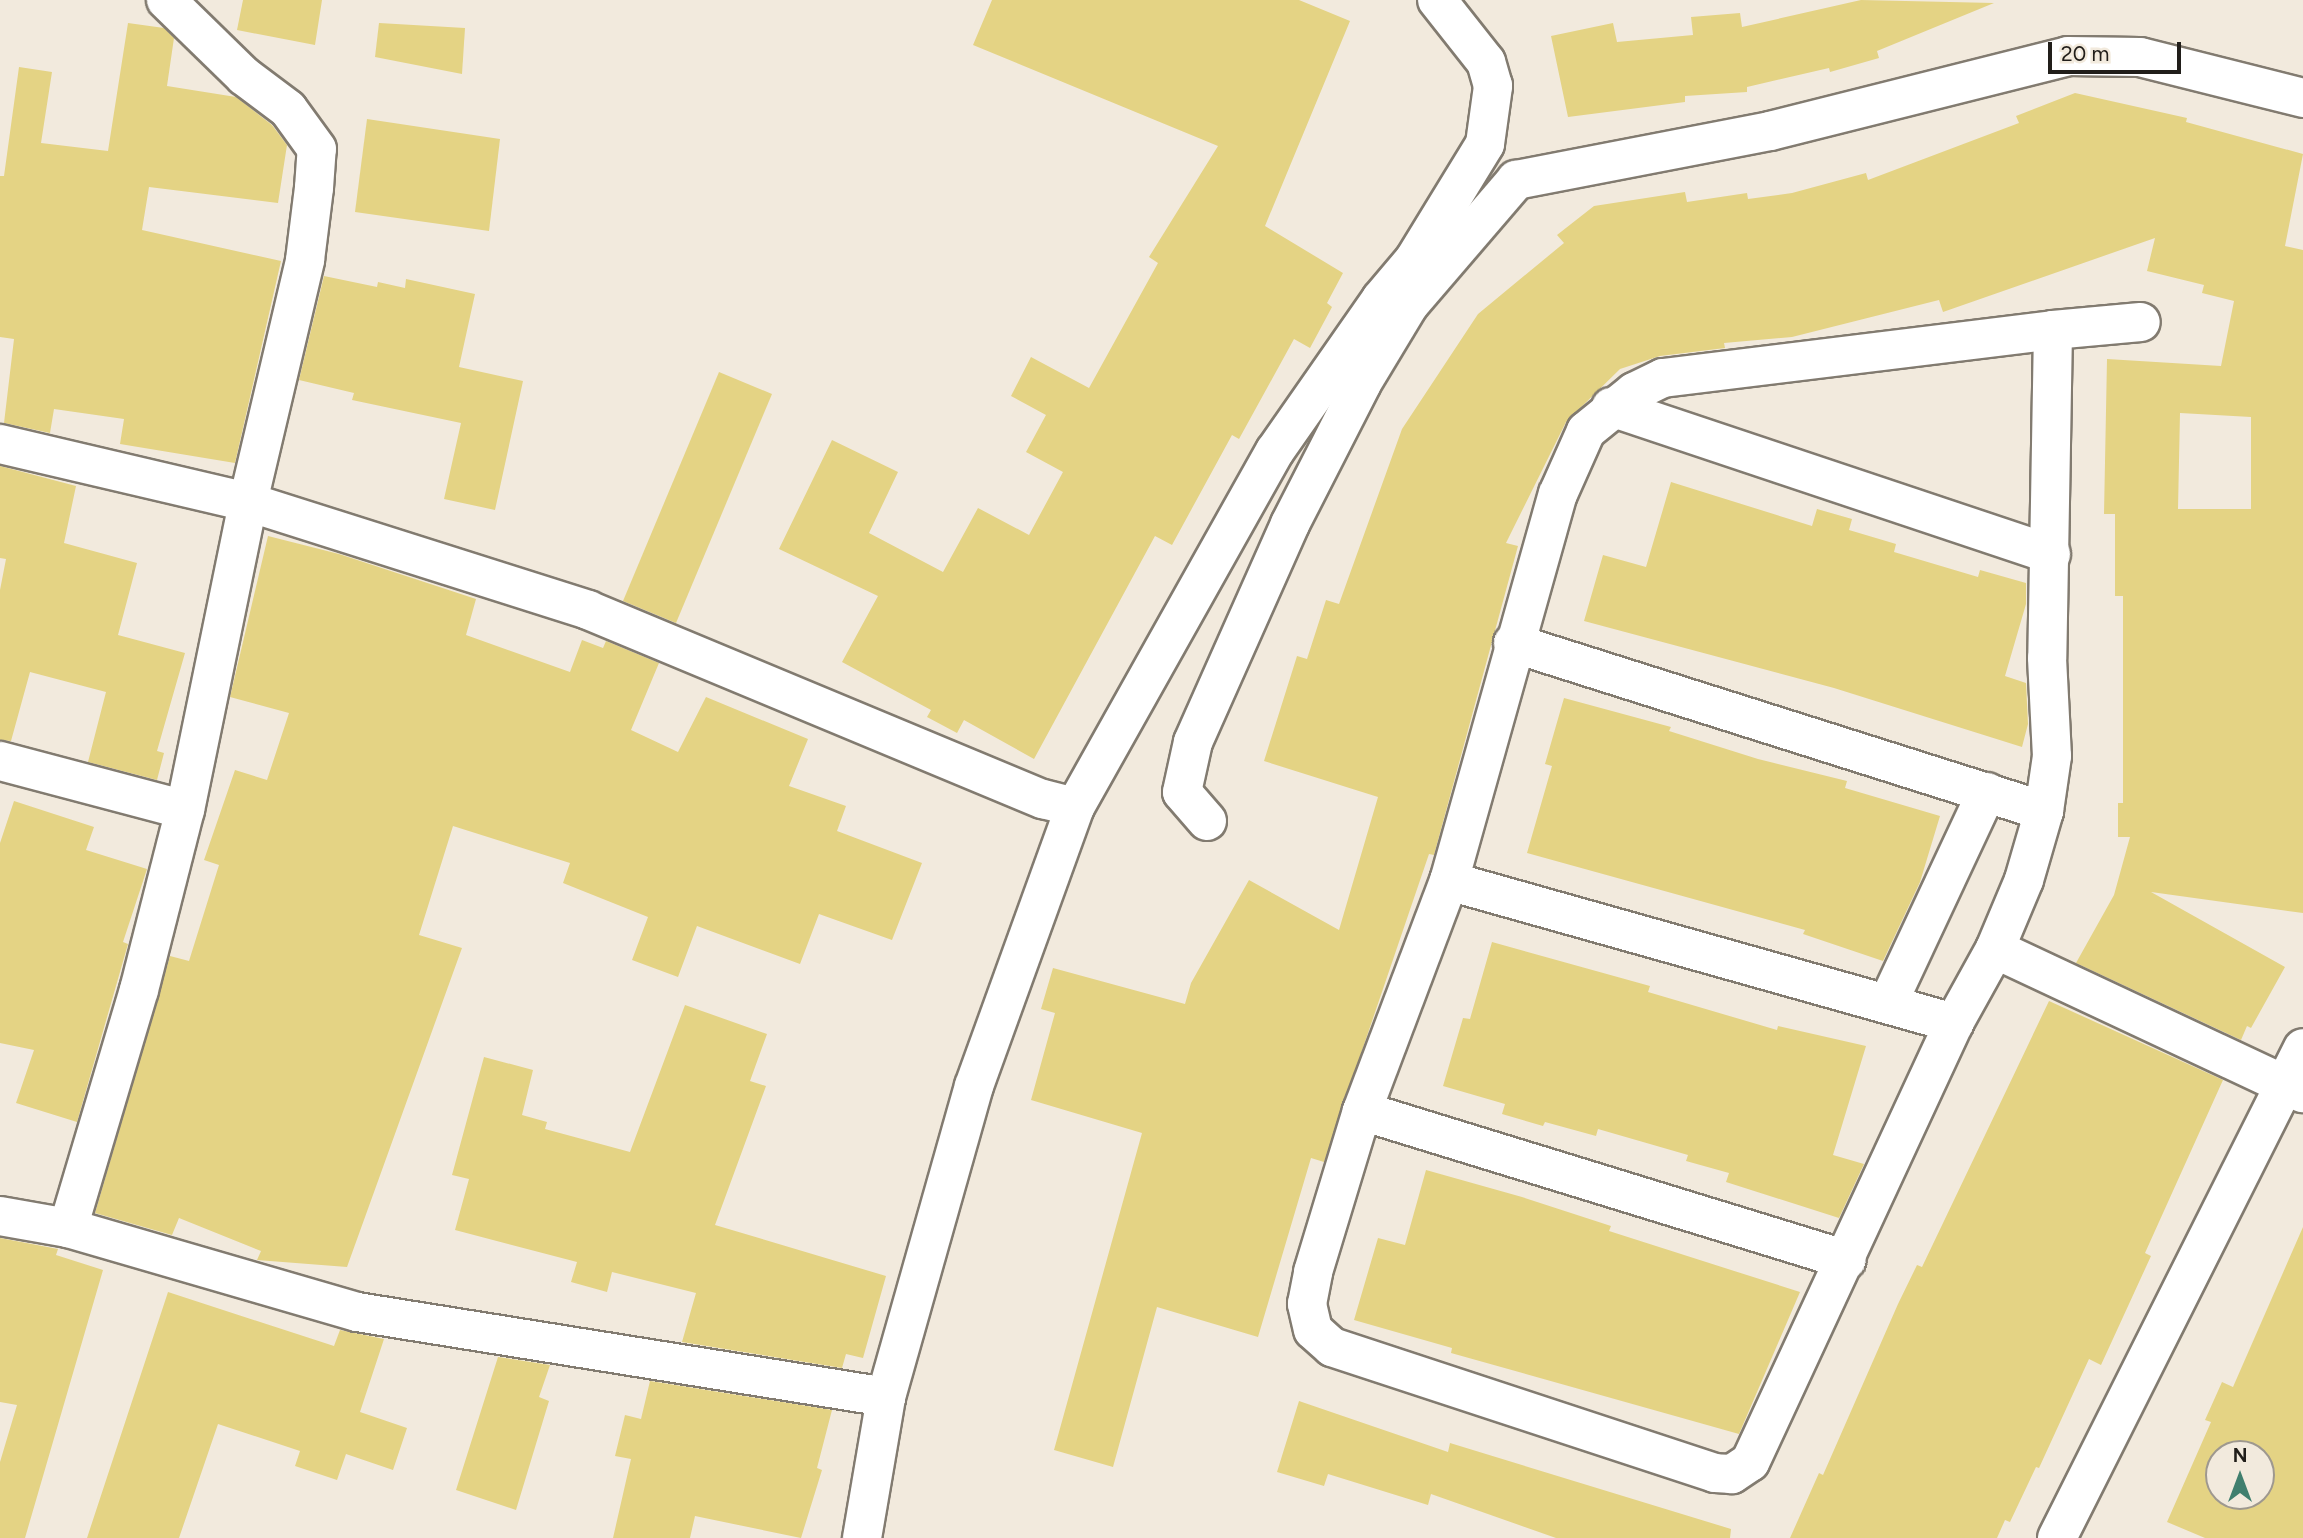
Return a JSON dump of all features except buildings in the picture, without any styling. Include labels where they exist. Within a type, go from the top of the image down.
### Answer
[{"type":"street","points":[[68,1228],[139,990],[186,810],[248,502],[305,260],[317,149],[288,109],[244,76],[166,0]]},
{"type":"street","points":[[862,1538],[886,1397],[974,1086],[1075,807],[1275,451],[1453,200],[1485,144],[1493,86],[1486,62],[1437,0]]},
{"type":"street","points":[[1207,821],[1182,792],[1193,742],[1290,524],[1362,383],[1409,305],[1516,180],[1770,131],[2068,56],[2140,57],[2303,98]]},
{"type":"street","points":[[2053,330],[2047,658],[2052,756],[2044,811],[2025,880],[1995,948],[1954,1023],[1847,1260],[1750,1462],[1732,1474],[1715,1473],[1332,1347],[1313,1330],[1307,1304],[1313,1272],[1362,1111],[1449,881],[1513,643],[1569,464],[1586,430],[1611,407],[1663,378],[2053,330],[2141,322]]},
{"type":"street","points":[[1611,407],[2051,554]]},
{"type":"street","points":[[0,444],[248,502],[588,610],[1043,799],[1075,807]]},
{"type":"street","points":[[1513,643],[2044,811]]},
{"type":"street","points":[[0,761],[186,810]]},
{"type":"street","points":[[1888,1003],[1987,792]]},
{"type":"street","points":[[1449,881],[1954,1023]]},
{"type":"street","points":[[1995,948],[2295,1089]]},
{"type":"street","points":[[2057,1538],[2295,1089],[2303,1048]]},
{"type":"street","points":[[1362,1111],[1847,1260]]},
{"type":"street","points":[[0,1216],[68,1228],[357,1312],[886,1397]]}]
